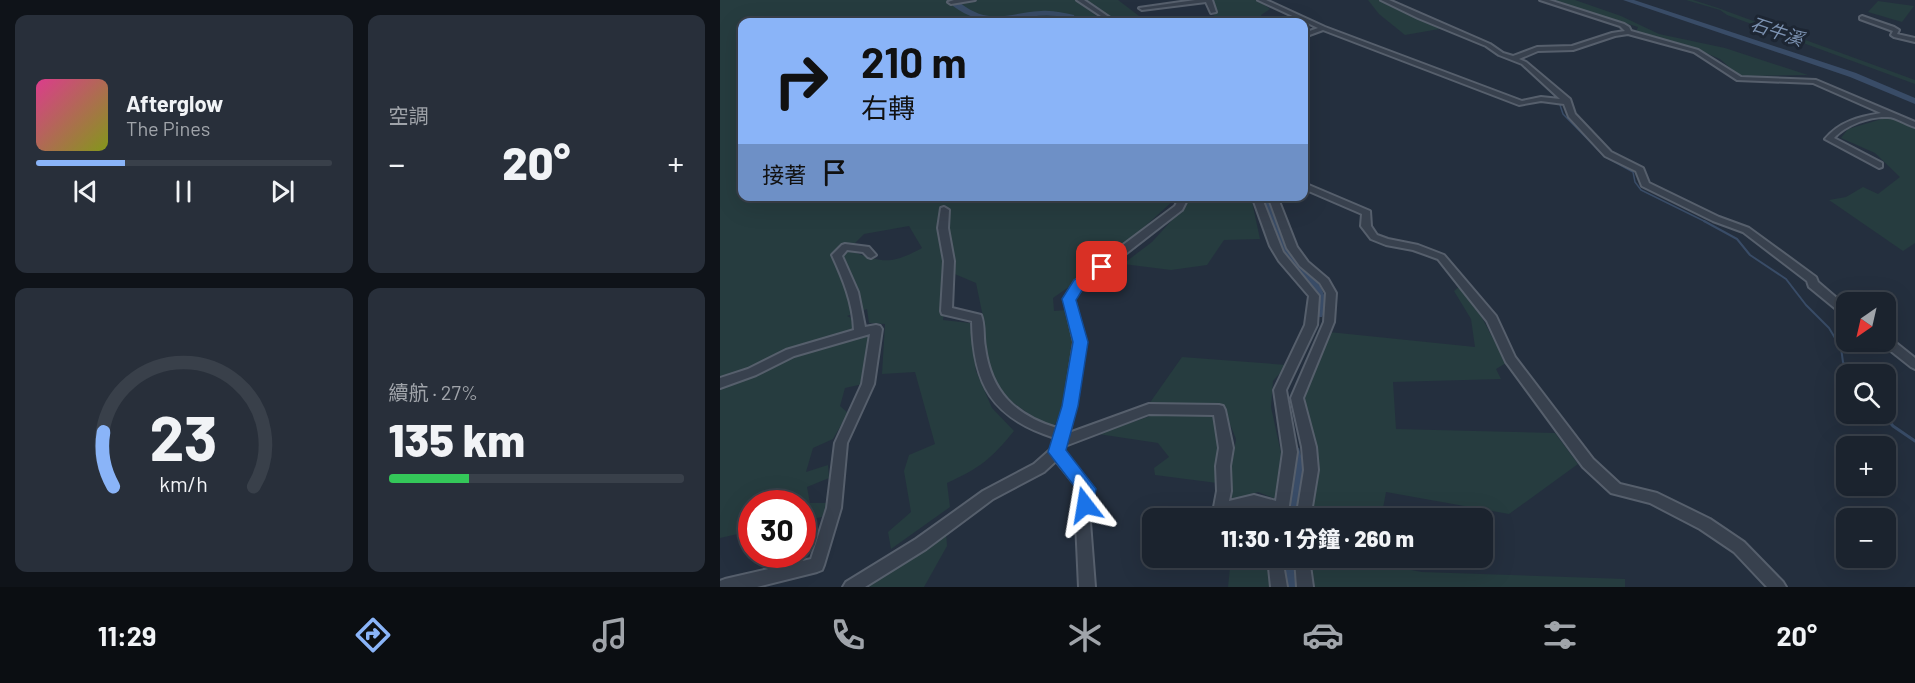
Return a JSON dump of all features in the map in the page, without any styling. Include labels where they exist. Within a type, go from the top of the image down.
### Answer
[{"type":"street","points":[[955,2],[972,0]]},
{"type":"street","points":[[1080,0],[1107,18]]},
{"type":"street","points":[[1142,8],[1209,0],[1213,12]]},
{"type":"street","points":[[1261,0],[1301,18]]},
{"type":"street","points":[[1384,0],[1524,63],[1567,102],[1572,115],[1608,154],[1640,170],[1645,184],[1716,219],[1746,230],[1812,279],[1813,284],[1836,303]]},
{"type":"street","points":[[1536,0],[1617,26],[1626,32],[1696,51],[1739,79],[1809,80],[1915,125]]},
{"type":"street","points":[[1543,0],[1622,25],[1627,28],[1626,32]]},
{"type":"street","points":[[1862,18],[1896,30],[1894,35],[1896,36],[1915,40]]},
{"type":"street","points":[[1308,21],[1522,103],[1541,99],[1567,102]]},
{"type":"street","points":[[1308,34],[1323,28]]},
{"type":"street","points":[[1512,59],[1545,48],[1578,47],[1626,32]]},
{"type":"street","points":[[1879,165],[1829,139],[1838,128],[1861,119],[1890,114]]},
{"type":"street","points":[[1308,188],[1367,213],[1366,226],[1374,237],[1414,247],[1441,257],[1492,319],[1510,359],[1588,463],[1616,489],[1652,497],[1705,524],[1739,547],[1778,587]]},
{"type":"street","points":[[851,587],[921,544],[988,495],[1039,468],[1059,443],[1070,406],[1080,342],[1069,299],[1079,284],[1179,208],[1182,201]]},
{"type":"street","points":[[1259,201],[1278,252],[1314,296],[1311,325],[1280,390],[1290,452],[1282,508]]},
{"type":"street","points":[[1274,201],[1292,248],[1304,264],[1324,281],[1331,293],[1329,322],[1298,398],[1309,447],[1311,470],[1305,508]]},
{"type":"street","points":[[944,210],[943,228],[950,261],[946,311],[977,318],[977,340],[983,372],[999,401],[1059,443],[1087,489],[1083,522],[1087,587]]},
{"type":"street","points":[[860,332],[860,320],[850,286],[837,255],[845,247],[866,249],[871,255]]},
{"type":"street","points":[[720,383],[752,372],[790,353],[876,329],[867,384],[841,442],[834,508],[817,565],[725,587]]},
{"type":"street","points":[[1896,349],[1915,364]]},
{"type":"street","points":[[1059,443],[1149,409],[1219,410],[1226,448],[1221,507],[1228,508],[1254,501],[1269,508]]},
{"type":"street","points":[[1276,568],[1279,587]]},
{"type":"street","points":[[1303,568],[1305,587]]},
{"type":"green space","points":[[720,0],[1076,0],[1099,18],[1072,18],[1068,14],[1056,18],[738,18],[738,201],[1173,201],[1110,258],[1053,298],[1054,311],[1067,310],[1073,341],[1065,405],[1052,430],[989,386],[983,317],[976,283],[950,272],[943,320],[970,323],[976,371],[992,408],[1014,431],[984,462],[947,483],[950,507],[891,549],[888,532],[911,512],[904,471],[909,455],[935,444],[915,372],[882,374],[885,324],[869,323],[867,309],[847,316],[851,318],[855,337],[869,334],[863,384],[845,388],[840,406],[848,413],[833,439],[813,448],[806,472],[828,465],[829,478],[807,487],[808,490],[738,490],[738,534],[720,538]],"holes":[[[909,226],[922,248],[901,258],[877,259],[848,250],[864,234]]]},
{"type":"green space","points":[[1087,0],[1118,0],[1142,18],[1113,18]]},
{"type":"green space","points":[[1211,0],[1258,0],[1270,9],[1261,15],[1263,18],[1212,18],[1216,13]]},
{"type":"green space","points":[[1368,0],[1380,0],[1445,28],[1405,35],[1379,14]]},
{"type":"green space","points":[[1551,0],[1575,0],[1621,16],[1659,34],[1725,48],[1808,75],[1739,76],[1720,59],[1687,45],[1636,32],[1638,27]]},
{"type":"green space","points":[[1686,0],[1718,8],[1915,80],[1915,84],[1727,15],[1720,10]]},
{"type":"green space","points":[[1878,1],[1914,6],[1902,22],[1868,12]]},
{"type":"green space","points":[[1892,116],[1915,127],[1915,243],[1903,251],[1829,200],[1846,197],[1863,187],[1878,194],[1900,177],[1875,153],[1841,138],[1848,129]]},
{"type":"green space","points":[[1189,201],[1252,201],[1260,239],[1224,240],[1207,265],[1171,270],[1123,264],[1152,242]]},
{"type":"green space","points":[[1461,285],[1481,316],[1506,363],[1496,369],[1501,379],[1393,382],[1396,429],[1555,433],[1578,464],[1509,514],[1493,511],[1493,508],[1475,508],[1386,492],[1383,508],[1313,508],[1318,472],[1304,396],[1329,332],[1475,347],[1471,319],[1454,291]]},
{"type":"green space","points":[[1182,357],[1287,365],[1273,381],[1271,407],[1281,453],[1276,499],[1258,492],[1226,502],[1236,439],[1222,404],[1149,404]]},
{"type":"green space","points":[[1156,414],[1215,415],[1215,434],[1222,450],[1217,483],[1155,475],[1154,468],[1169,457],[1158,443],[1098,434]]},
{"type":"green space","points":[[816,503],[828,503],[822,517],[816,518]]},
{"type":"green space","points":[[946,532],[947,546],[924,587],[861,587]]},
{"type":"green space","points":[[1230,568],[1270,568],[1271,587],[1228,587]]},
{"type":"green space","points":[[1310,568],[1401,568],[1422,572],[1625,579],[1625,587],[1313,587]]},
{"type":"waterway","points":[[957,0],[956,4],[980,18]]},
{"type":"waterway","name":"石牛溪","points":[[1627,0],[1853,75],[1915,101]]},
{"type":"waterway","points":[[1004,18],[1041,13],[1056,13],[1071,18]]},
{"type":"waterway","points":[[1560,105],[1563,114],[1604,156],[1633,172],[1635,182],[1641,190],[1704,221]]},
{"type":"waterway","points":[[1265,201],[1281,248],[1313,284],[1316,291],[1317,313]]},
{"type":"waterway","points":[[1704,221],[1737,239],[1750,255],[1786,279],[1806,305],[1829,328],[1841,348],[1844,364]]},
{"type":"waterway","points":[[1891,424],[1915,441]]},
{"type":"waterway","points":[[1290,508],[1295,467],[1293,453]]},
{"type":"waterway","points":[[1285,587],[1286,568]]},
{"type":"route","points":[[1085,505],[1087,489],[1057,452],[1070,406],[1080,342],[1069,299],[1079,284],[1102,267]]}]
